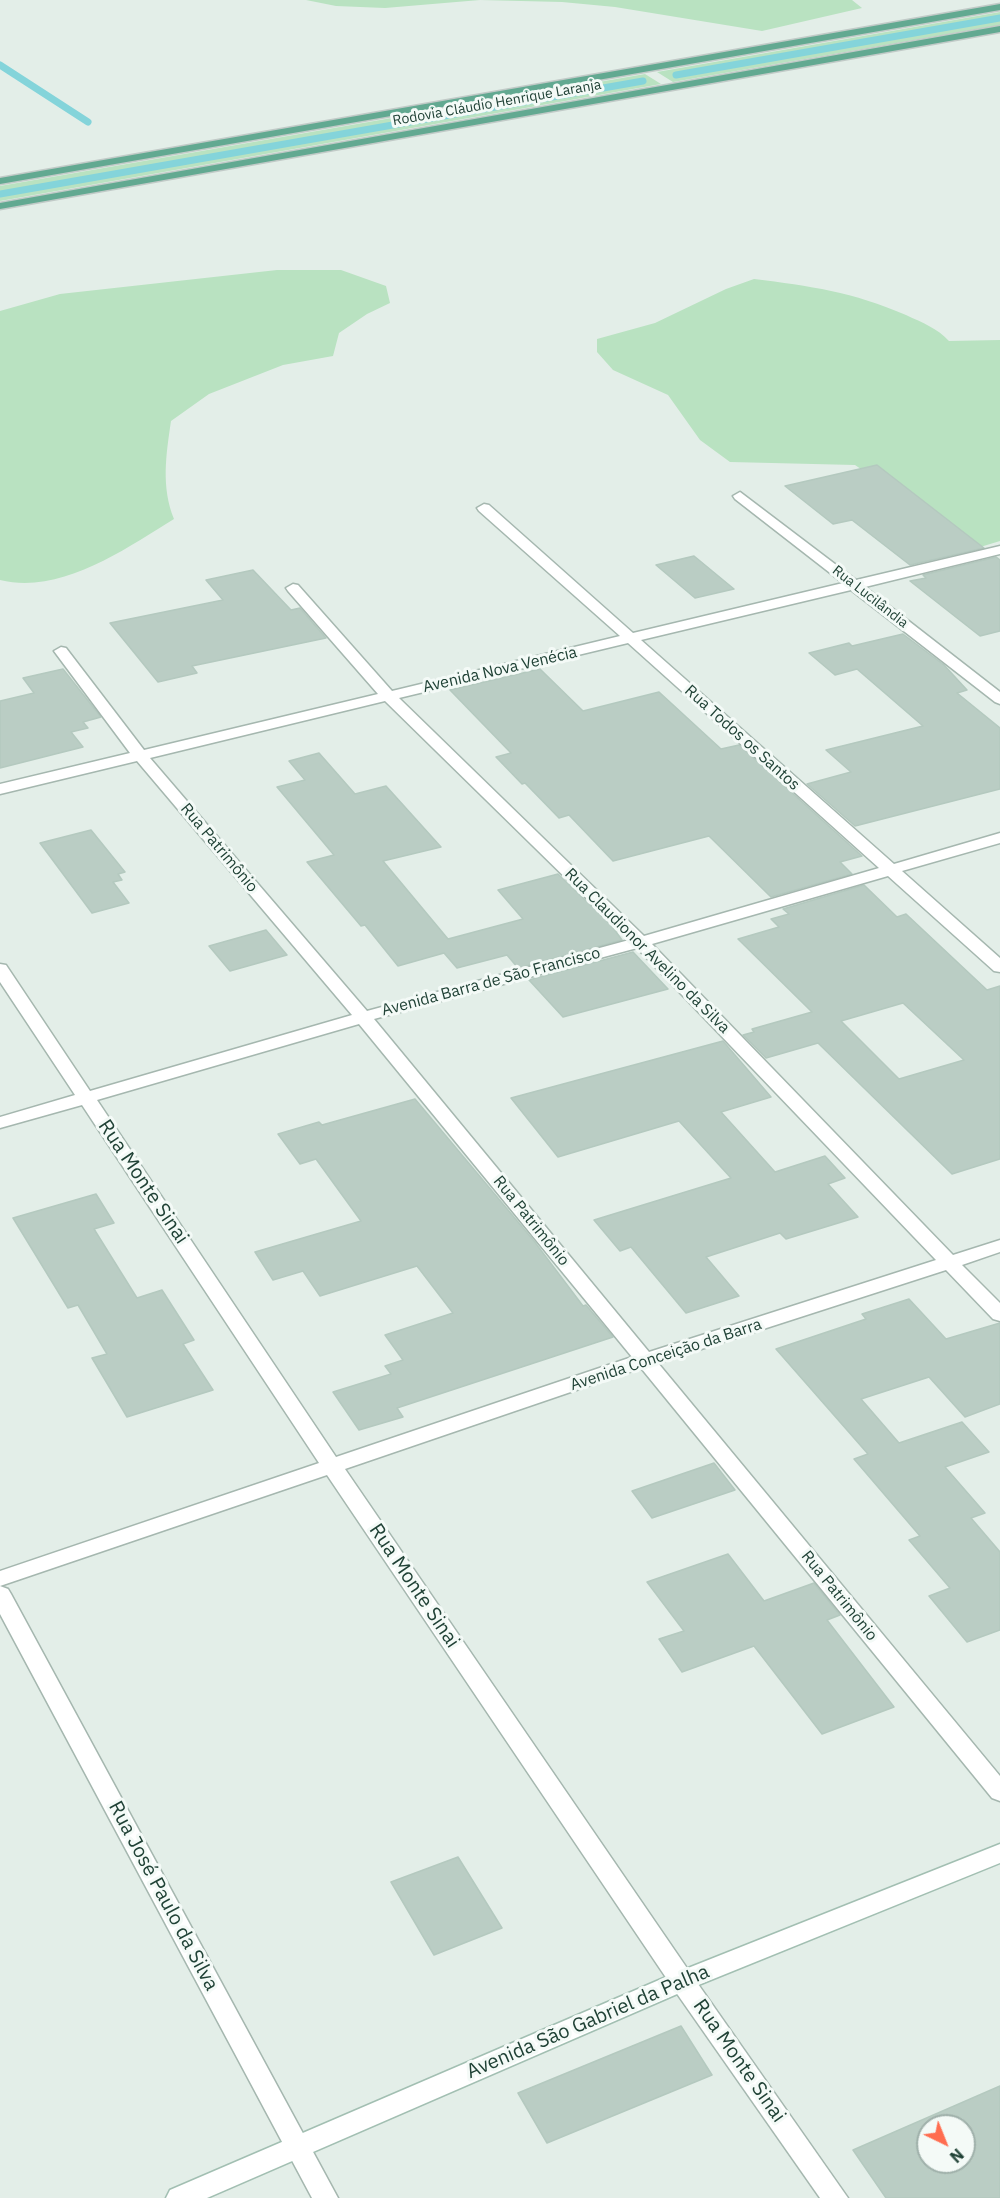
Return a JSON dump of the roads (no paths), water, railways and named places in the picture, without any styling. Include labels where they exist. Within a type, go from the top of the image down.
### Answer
[{"type":"main road","name":"Rodovia Cláudio Henrique Laranja","points":[[0,181],[1000,7]]},
{"type":"main road","name":"Rodovia Cláudio Henrique Laranja","points":[[0,206],[1000,29]]},
{"type":"street","name":"Rua Lucilândia","points":[[740,496],[1000,699]]},
{"type":"street","name":"Rua Todos os Santos","points":[[484,508],[1000,967]]},
{"type":"street","name":"Avenida Nova Venécia","points":[[0,789],[1000,550]]},
{"type":"street","name":"Rua Claudionor Avelino da Silva","points":[[293,588],[388,696],[640,942],[1000,1315]]},
{"type":"street","name":"Rua Patrimônio","points":[[61,651],[139,754],[363,1017],[1000,1792]]},
{"type":"street","name":"Avenida Barra de São Francisco","points":[[0,1123],[363,1017],[640,942],[1000,838]]},
{"type":"street","name":"Rua Monte Sinai","points":[[0,969],[333,1467],[682,1981],[835,2198]]},
{"type":"street","name":"Avenida Conceição da Barra","points":[[0,1579],[645,1360],[950,1264],[1000,1246]]},
{"type":"street","name":"Rua José Paulo da Silva","points":[[0,1593],[325,2198]]},
{"type":"street","name":"Avenida São Gabriel da Palha","points":[[179,2198],[682,1981],[1000,1853]]},
{"type":"waterway","points":[[676,75],[1000,18]]},
{"type":"waterway","points":[[0,65],[88,122]]},
{"type":"waterway","points":[[0,194],[643,81]]}]
